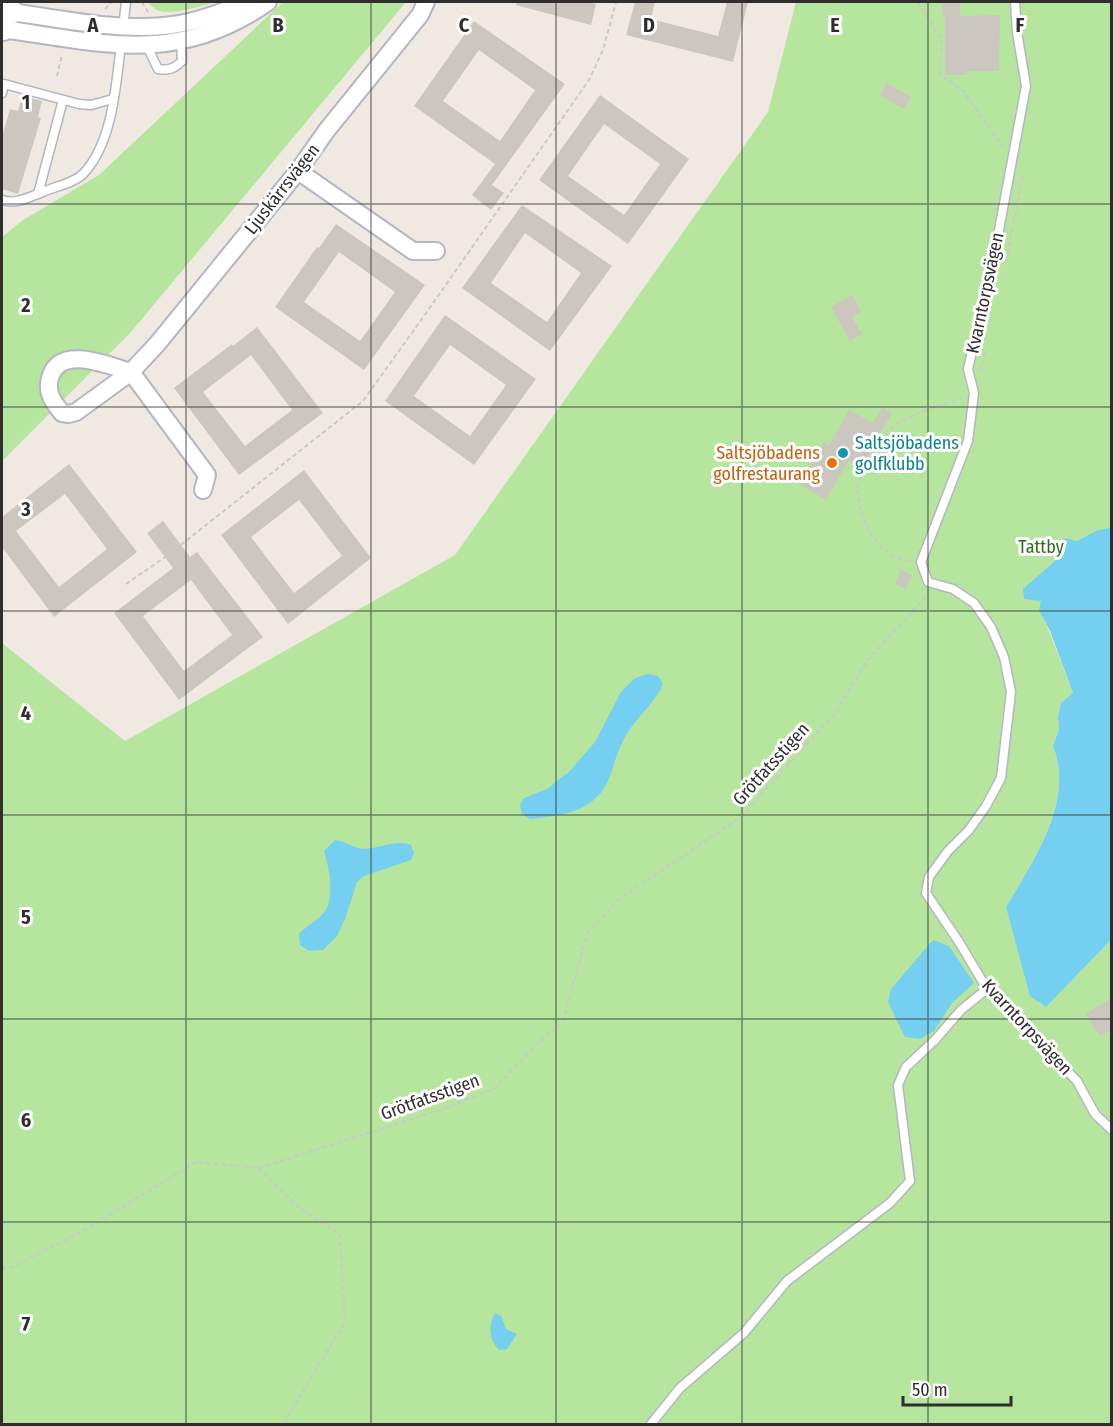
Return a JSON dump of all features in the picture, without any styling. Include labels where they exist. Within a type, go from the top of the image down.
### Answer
[{"type":"street","points":[[3,19],[161,27],[222,12],[246,2]]},
{"type":"street","points":[[3,19],[121,45],[147,46],[182,42],[226,26],[268,2]]},
{"type":"street","name":"Ljuskärrsvägen","points":[[131,372],[78,358],[62,362],[53,369],[49,379],[51,399],[62,413],[76,412],[131,372],[158,343],[298,171],[327,130],[420,15],[426,2]]},
{"type":"street","points":[[298,171],[413,251],[436,251]]},
{"type":"street","points":[[131,372],[207,475],[203,490]]},
{"type":"lane","points":[[2,200],[10,202],[38,194],[82,174],[98,153],[108,129],[126,2]]},
{"type":"lane","name":"Kvarntorpsvägen","points":[[921,562],[968,441],[974,393],[968,369],[993,262],[1026,86],[1017,32],[1015,2]]},
{"type":"lane","points":[[147,46],[158,69],[171,69],[182,61],[182,42],[176,25]]},
{"type":"lane","points":[[2,93],[4,84],[79,104],[92,105],[113,99]]},
{"type":"lane","points":[[38,194],[63,100]]},
{"type":"lane","points":[[921,562],[927,582]]},
{"type":"lane","name":"Kvarntorpsvägen","points":[[927,582],[953,590],[974,603],[992,627],[1004,657],[1011,692],[1001,778],[986,806],[969,830],[948,851],[929,877],[926,893],[987,989],[1077,1081],[1095,1114],[1112,1130]]},
{"type":"lane","points":[[651,1425],[680,1388],[744,1333],[787,1281],[890,1203],[910,1181],[898,1085],[906,1067],[935,1040],[961,1010],[987,989]]},
{"type":"path","points":[[126,584],[168,555],[363,401],[589,80],[603,50],[616,2]]},
{"type":"path","points":[[918,2],[941,39],[940,74],[963,91],[1012,157]]},
{"type":"path","points":[[57,76],[63,49]]},
{"type":"path","points":[[921,562],[905,560],[891,554],[874,538],[862,519],[857,489],[870,458],[890,428],[918,414],[974,393]]},
{"type":"path","name":"Grötfatsstigen","points":[[259,1168],[443,1109],[495,1088],[536,1045],[563,1022],[587,934],[619,899],[741,817],[837,712],[867,661],[927,595],[927,582]]},
{"type":"path","points":[[2,1268],[12,1267],[80,1233],[196,1162],[259,1168],[301,1209],[340,1234],[345,1322],[287,1418],[286,1425]]},
{"type":"green space","points":[[148,2],[215,2],[168,12],[155,9]]},
{"type":"green space","points":[[283,2],[406,2],[131,332],[2,461],[2,237],[23,220],[99,175]]},
{"type":"green space","name":"Tattby","points":[[796,2],[1111,2],[1111,671],[1045,621],[1073,693],[1058,717],[1059,729],[1053,746],[1058,767],[1059,788],[1055,809],[1039,851],[1006,907],[1046,1007],[1111,940],[1111,1424],[2,1424],[2,643],[125,741],[455,555],[768,112]]},
{"type":"water","points":[[1111,528],[1111,940],[1046,1007],[1030,996],[1006,907],[1039,851],[1055,809],[1059,788],[1058,767],[1053,746],[1059,729],[1058,717],[1061,703],[1073,693],[1050,631],[1039,610],[1041,601],[1024,599],[1023,589],[1065,552],[1062,542],[1065,538],[1077,541],[1098,530]]},
{"type":"water","points":[[648,674],[658,676],[663,684],[656,697],[625,737],[610,776],[597,797],[578,810],[555,816],[530,819],[522,814],[520,805],[524,798],[547,789],[570,771],[595,742],[621,692],[635,678]]},
{"type":"water","points":[[335,840],[363,849],[405,843],[411,845],[414,853],[411,860],[364,876],[357,882],[337,936],[323,950],[309,951],[300,945],[299,934],[327,908],[330,887],[324,851]]},
{"type":"water","points":[[933,940],[949,946],[974,983],[952,1003],[934,1031],[920,1039],[905,1037],[888,1002],[891,989]]},
{"type":"water","points":[[495,1313],[501,1316],[506,1329],[517,1334],[507,1349],[499,1350],[491,1337],[491,1322]]},
{"type":"building","points":[[517,2],[596,4],[591,25],[516,5]]},
{"type":"building","points":[[635,2],[655,2],[651,19],[718,36],[727,2],[748,2],[733,62],[626,35]]},
{"type":"building","points":[[942,2],[960,2],[960,16],[1000,15],[999,71],[967,71],[967,75],[945,75],[945,15],[943,15]]},
{"type":"building","points":[[474,21],[565,84],[492,185],[504,193],[491,210],[472,195],[495,164],[414,106]],"holes":[[[479,50],[535,90],[500,141],[443,101]]]},
{"type":"building","points":[[887,83],[911,97],[904,109],[880,95]]},
{"type":"building","points":[[600,95],[689,159],[628,244],[539,180]],"holes":[[[604,124],[660,164],[624,215],[568,176]]]},
{"type":"building","points":[[22,96],[42,101],[38,117],[41,118],[18,194],[2,189],[2,137],[10,109],[18,111]]},
{"type":"building","points":[[522,205],[612,266],[550,351],[462,288]],"holes":[[[525,233],[581,273],[547,322],[491,283]]]},
{"type":"building","points":[[336,224],[425,285],[364,370],[275,307],[317,247],[319,248]],"holes":[[[339,252],[395,292],[360,341],[304,302]]]},
{"type":"building","points":[[852,295],[861,312],[852,317],[862,334],[850,341],[831,307]]},
{"type":"building","points":[[445,315],[536,379],[474,465],[385,401]],"holes":[[[450,345],[506,385],[470,436],[414,396]]]},
{"type":"building","points":[[257,327],[323,413],[239,475],[174,388],[232,344],[233,346]],"holes":[[[251,355],[292,410],[245,446],[203,392]]]},
{"type":"building","name":"Saltsjöbadens golfklubb","points":[[882,408],[892,413],[862,467],[849,460],[826,500],[799,484],[823,442],[829,446],[849,410],[873,423]]},
{"type":"building","points":[[69,464],[137,552],[54,617],[2,547],[2,517]],"holes":[[[65,494],[107,549],[59,587],[16,531]]]},
{"type":"building","points":[[304,470],[371,558],[288,624],[221,535]],"holes":[[[299,500],[342,556],[294,593],[251,537]]]},
{"type":"building","points":[[163,521],[190,557],[197,552],[263,637],[179,700],[114,613],[173,568],[147,533]],"holes":[[[191,580],[232,635],[184,671],[143,616]]]},
{"type":"building","points":[[901,570],[912,575],[906,589],[895,584]]},
{"type":"building","points":[[1112,998],[1112,1029],[1100,1036],[1086,1014]]},
{"type":"place","name":"Saltsjöbadens golfklubb","points":[[843,453]]},
{"type":"place","name":"Saltsjöbadens golfrestaurang","points":[[832,463]]}]
